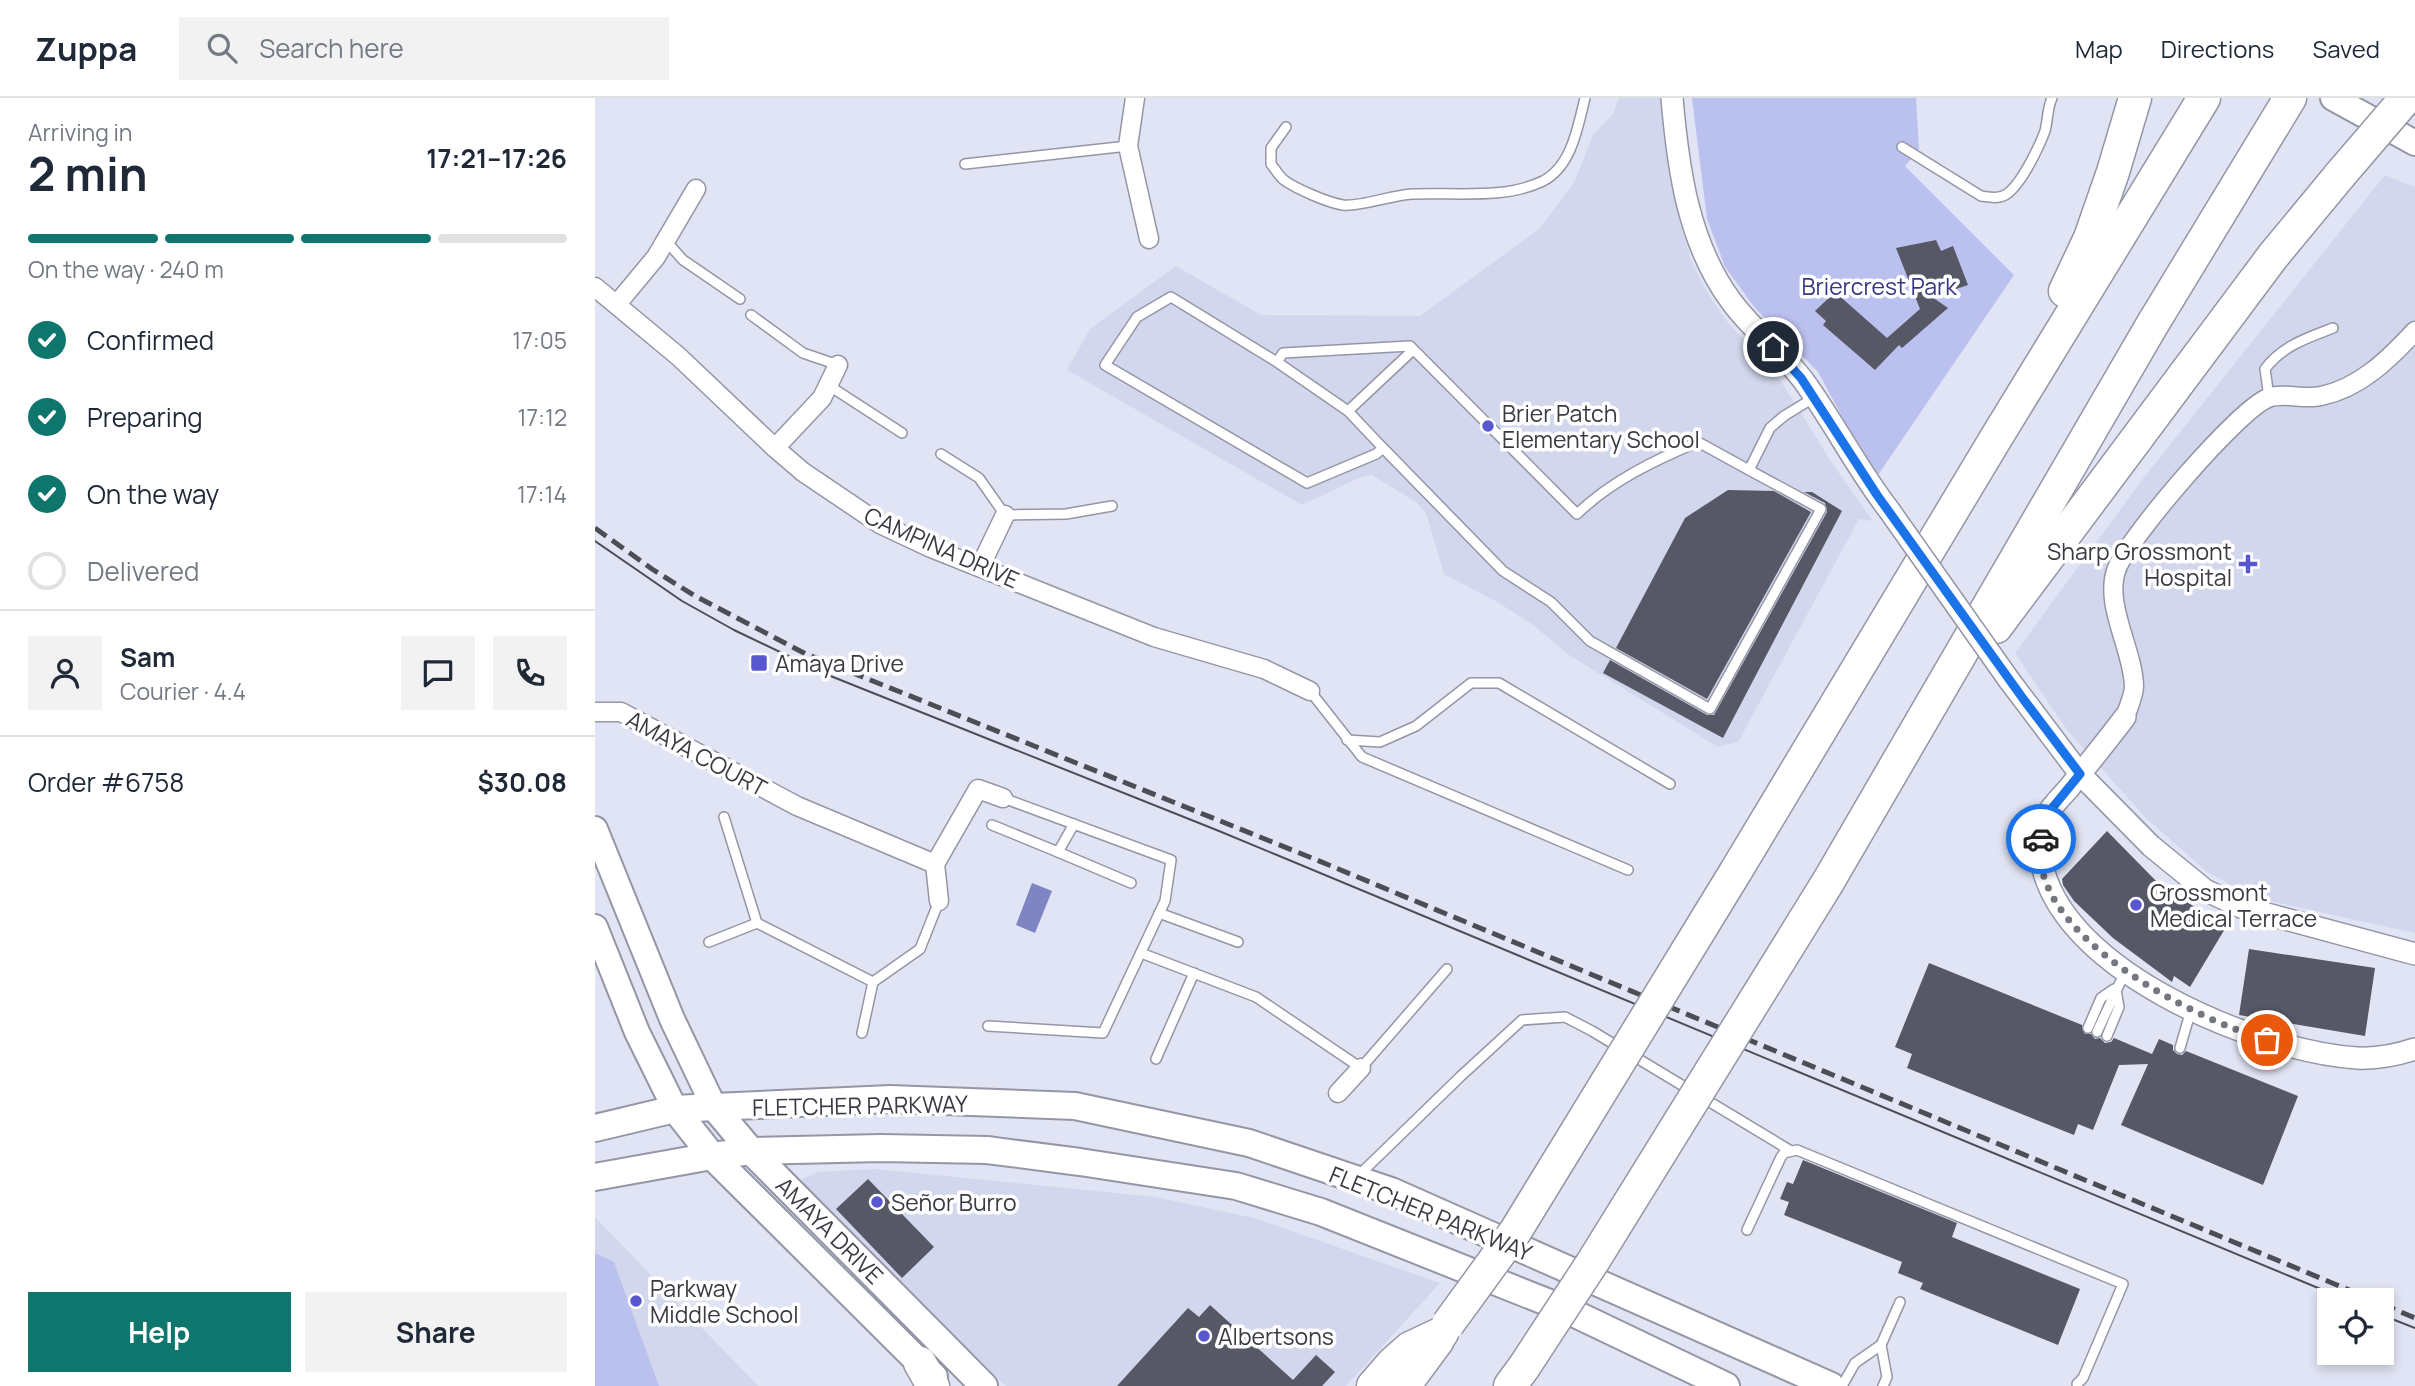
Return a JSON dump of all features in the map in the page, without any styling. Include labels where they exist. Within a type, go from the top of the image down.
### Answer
[{"type":"highway","points":[[1996,438],[2090,238],[2113,172],[2134,98]]},
{"type":"highway","points":[[2113,172],[2146,98]]},
{"type":"highway","points":[[1517,1377],[1594,1260],[1828,882],[2152,325],[2290,98]]},
{"type":"highway","points":[[1915,734],[2273,256],[2334,172],[2378,98]]},
{"type":"highway","points":[[2334,172],[2406,98]]},
{"type":"highway","points":[[1404,1386],[1515,1232],[1736,872],[2202,100]]},
{"type":"highway","points":[[1373,1386],[1392,1363],[1410,1348],[1445,1329]]},
{"type":"main road","points":[[2333,98],[2415,143]]},
{"type":"main road","name":"AMAYA DRIVE","points":[[595,829],[672,1019],[714,1107],[751,1151],[984,1386]]},
{"type":"main road","name":"AMAYA DRIVE","points":[[595,927],[636,1032],[675,1109],[712,1156],[926,1375],[942,1386]]},
{"type":"main road","name":"FLETCHER PARKWAY","points":[[595,1128],[675,1109],[714,1107],[890,1099],[1075,1106],[1249,1143],[1391,1191],[1831,1386]]},
{"type":"main road","name":"FLETCHER PARKWAY","points":[[595,1177],[751,1151],[881,1148],[987,1150],[1236,1186],[1321,1212],[1567,1310],[1726,1386]]},
{"type":"street","points":[[1135,98],[1128,146],[1149,239]]},
{"type":"street","points":[[1672,98],[1680,166],[1694,228],[1709,265],[1730,300],[1801,378],[1889,510],[2009,680],[2080,774],[2151,846],[2205,890],[2241,907],[2415,954]]},
{"type":"street","points":[[617,304],[666,241],[696,189]]},
{"type":"street","name":"CAMPINA DRIVE","points":[[595,287],[678,356],[775,448],[841,500],[880,524],[931,548],[1154,637],[1264,669],[1310,691]]},
{"type":"street","points":[[2415,331],[2391,357],[2348,387],[2319,397],[2269,397],[2222,435],[2141,530],[2117,567],[2112,589],[2134,688],[2125,717],[2044,818],[2039,848],[2046,884],[2072,925],[2104,956],[2121,979],[2242,1033],[2318,1054],[2360,1058],[2400,1054],[2415,1049]]},
{"type":"street","points":[[775,448],[823,398],[838,365]]},
{"type":"street","points":[[980,567],[1005,515]]},
{"type":"street","name":"AMAYA COURT","points":[[595,712],[621,712],[797,806],[935,864]]},
{"type":"street","points":[[939,901],[935,864],[978,789],[1003,798]]},
{"type":"street","points":[[1338,1093],[1361,1068]]},
{"type":"lane","points":[[1286,127],[1271,148],[1271,164],[1284,180],[1308,193],[1344,205],[1411,194],[1462,195],[1507,191],[1543,181],[1557,169],[1572,146],[1585,98]]},
{"type":"lane","points":[[1902,148],[1981,196],[1993,198],[2005,195],[2015,188],[2036,150],[2046,128],[2052,98]]},
{"type":"lane","points":[[965,164],[1128,146]]},
{"type":"lane","points":[[666,241],[683,260],[740,299]]},
{"type":"lane","points":[[1277,362],[1283,353],[1410,346],[1577,514],[1590,502],[1648,464],[1698,442],[1821,509],[1710,709],[1590,641],[1551,602],[1503,571],[1348,411],[1277,362],[1171,297],[1137,317],[1105,365],[1307,483],[1376,454],[1383,448]]},
{"type":"lane","points":[[751,315],[803,353],[838,365]]},
{"type":"lane","points":[[2269,397],[2265,369],[2270,363],[2287,346],[2333,328]]},
{"type":"lane","points":[[1348,411],[1413,350]]},
{"type":"lane","points":[[828,386],[902,433]]},
{"type":"lane","points":[[1749,470],[1770,428],[1815,397]]},
{"type":"lane","points":[[941,454],[979,478],[1005,515],[1066,514],[1112,506]]},
{"type":"lane","points":[[1347,740],[1380,742],[1416,726],[1471,683],[1499,683],[1670,784]]},
{"type":"lane","points":[[1310,691],[1362,757],[1628,870]]},
{"type":"lane","points":[[988,1026],[1103,1033],[1165,901],[1171,860],[1003,798]]},
{"type":"lane","points":[[724,817],[757,923],[873,982]]},
{"type":"lane","points":[[1058,852],[1074,824]]},
{"type":"lane","points":[[992,825],[1131,883]]},
{"type":"lane","points":[[862,1033],[873,982],[920,949],[939,901]]},
{"type":"lane","points":[[1159,913],[1238,942]]},
{"type":"lane","points":[[709,942],[757,923]]},
{"type":"lane","points":[[1141,953],[1256,997],[1361,1068],[1447,969]]},
{"type":"lane","points":[[1156,1059],[1194,973]]},
{"type":"lane","points":[[2093,1030],[2101,998],[2121,979]]},
{"type":"lane","points":[[2107,1036],[2119,1007],[2121,979]]},
{"type":"lane","points":[[2180,1048],[2191,1010]]},
{"type":"lane","points":[[1354,1180],[1522,1020],[1565,1017],[1791,1150],[1797,1150],[2123,1284],[2084,1378],[2077,1384]]},
{"type":"lane","points":[[1747,1230],[1781,1157],[1791,1150]]},
{"type":"lane","points":[[1842,1386],[1855,1363],[1881,1345],[1901,1302]]},
{"type":"lane","points":[[1881,1345],[1887,1377],[1884,1386]]},
{"type":"shaded area","name":"Brier Patch Elementary School","points":[[1619,98],[1662,98],[1679,220],[1691,260],[1708,294],[1729,324],[1776,373],[1832,463],[1873,521],[1859,519],[1738,742],[1718,747],[1569,655],[1533,625],[1499,603],[1444,574],[1426,513],[1416,502],[1372,475],[1361,477],[1302,505],[1067,370],[1090,329],[1176,266],[1261,315],[1420,316],[1539,229],[1574,183],[1593,135],[1613,114]]},
{"type":"shaded area","name":"Sharp Grossmont Hospital","points":[[2385,175],[2415,187],[2415,933],[2256,898],[2207,872],[2145,817],[2067,730],[2015,653],[2145,476]]},
{"type":"shaded area","points":[[1032,883],[1052,891],[1035,933],[1016,925]]},
{"type":"shaded area","points":[[875,1169],[1155,1197],[1254,1218],[1440,1283],[1346,1386],[1006,1386],[797,1182],[817,1172]]},
{"type":"shaded area","name":"Parkway Middle School","points":[[595,1217],[758,1386],[595,1386]]},
{"type":"green space","name":"Briercrest Park","points":[[1692,98],[1916,98],[1919,149],[1905,166],[2014,275],[1878,475],[1862,453],[1818,372],[1755,308],[1725,267],[1707,219]]},
{"type":"green space","points":[[595,1253],[614,1262],[659,1386],[595,1386]]},
{"type":"building","points":[[1936,240],[1941,251],[1953,246],[1968,285],[1932,297],[1948,308],[1902,348],[1899,345],[1875,370],[1823,325],[1826,321],[1815,311],[1835,292],[1887,338],[1920,309],[1896,248]]},
{"type":"building","points":[[1728,490],[1774,491],[1811,512],[1707,699],[1616,648],[1685,518]]},
{"type":"building","points":[[1804,492],[1812,492],[1842,511],[1723,738],[1603,673],[1610,660],[1707,715],[1714,715],[1827,512],[1825,503]]},
{"type":"building","name":"Grossmont Medical Terrace","points":[[2107,831],[2159,884],[2226,927],[2190,987],[2174,976],[2172,982],[2113,938],[2074,901],[2063,885],[2062,879]]},
{"type":"building","points":[[2249,949],[2375,968],[2365,1036],[2239,1015]]},
{"type":"building","points":[[1929,963],[2082,1025],[2085,1034],[2091,1034],[2095,1039],[2100,1038],[2105,1043],[2114,1038],[2152,1054],[2159,1039],[2173,1045],[2177,1054],[2182,1055],[2186,1051],[2298,1096],[2263,1185],[2121,1125],[2148,1064],[2119,1065],[2093,1130],[2078,1124],[2074,1135],[1907,1068],[1912,1054],[1895,1047]]},
{"type":"building","points":[[1803,1160],[1957,1223],[1952,1237],[2080,1289],[2058,1345],[1920,1289],[1923,1283],[1898,1273],[1902,1262],[1784,1215],[1789,1202],[1780,1199],[1787,1182],[1793,1184]]},
{"type":"building","points":[[868,1179],[934,1247],[902,1278],[836,1209]]},
{"type":"building","name":"Albertsons","points":[[1210,1305],[1293,1380],[1316,1355],[1335,1372],[1322,1386],[1117,1386],[1188,1308],[1199,1317]]},
{"type":"tram line","points":[[595,541],[682,601],[734,630],[828,675],[1219,831],[2318,1288]]},
{"type":"tram line","points":[[2394,1320],[2415,1328]]},
{"type":"railway","points":[[595,528],[695,596],[806,654],[1312,858],[2344,1288]]},
{"type":"railway","points":[[2394,1309],[2415,1318]]},
{"type":"way so far","points":[[2041,839],[2039,848],[2046,884],[2072,925],[2104,956],[2168,999],[2242,1033],[2267,1040]]},
{"type":"place","name":"Brier Patch Elementary School","points":[[1488,426]]},
{"type":"place","name":"Sharp Grossmont Hospital","points":[[2248,564]]},
{"type":"place","name":"Amaya Drive","points":[[759,663]]},
{"type":"place","name":"Grossmont Medical Terrace","points":[[2136,905]]},
{"type":"place","name":"Señor Burro","points":[[877,1202]]},
{"type":"place","name":"Parkway Middle School","points":[[636,1301]]},
{"type":"place","name":"Albertsons","points":[[1204,1336]]},
{"type":"route","points":[[1773,347],[1815,397],[1877,495],[2080,774],[2044,818],[2041,839]]}]
